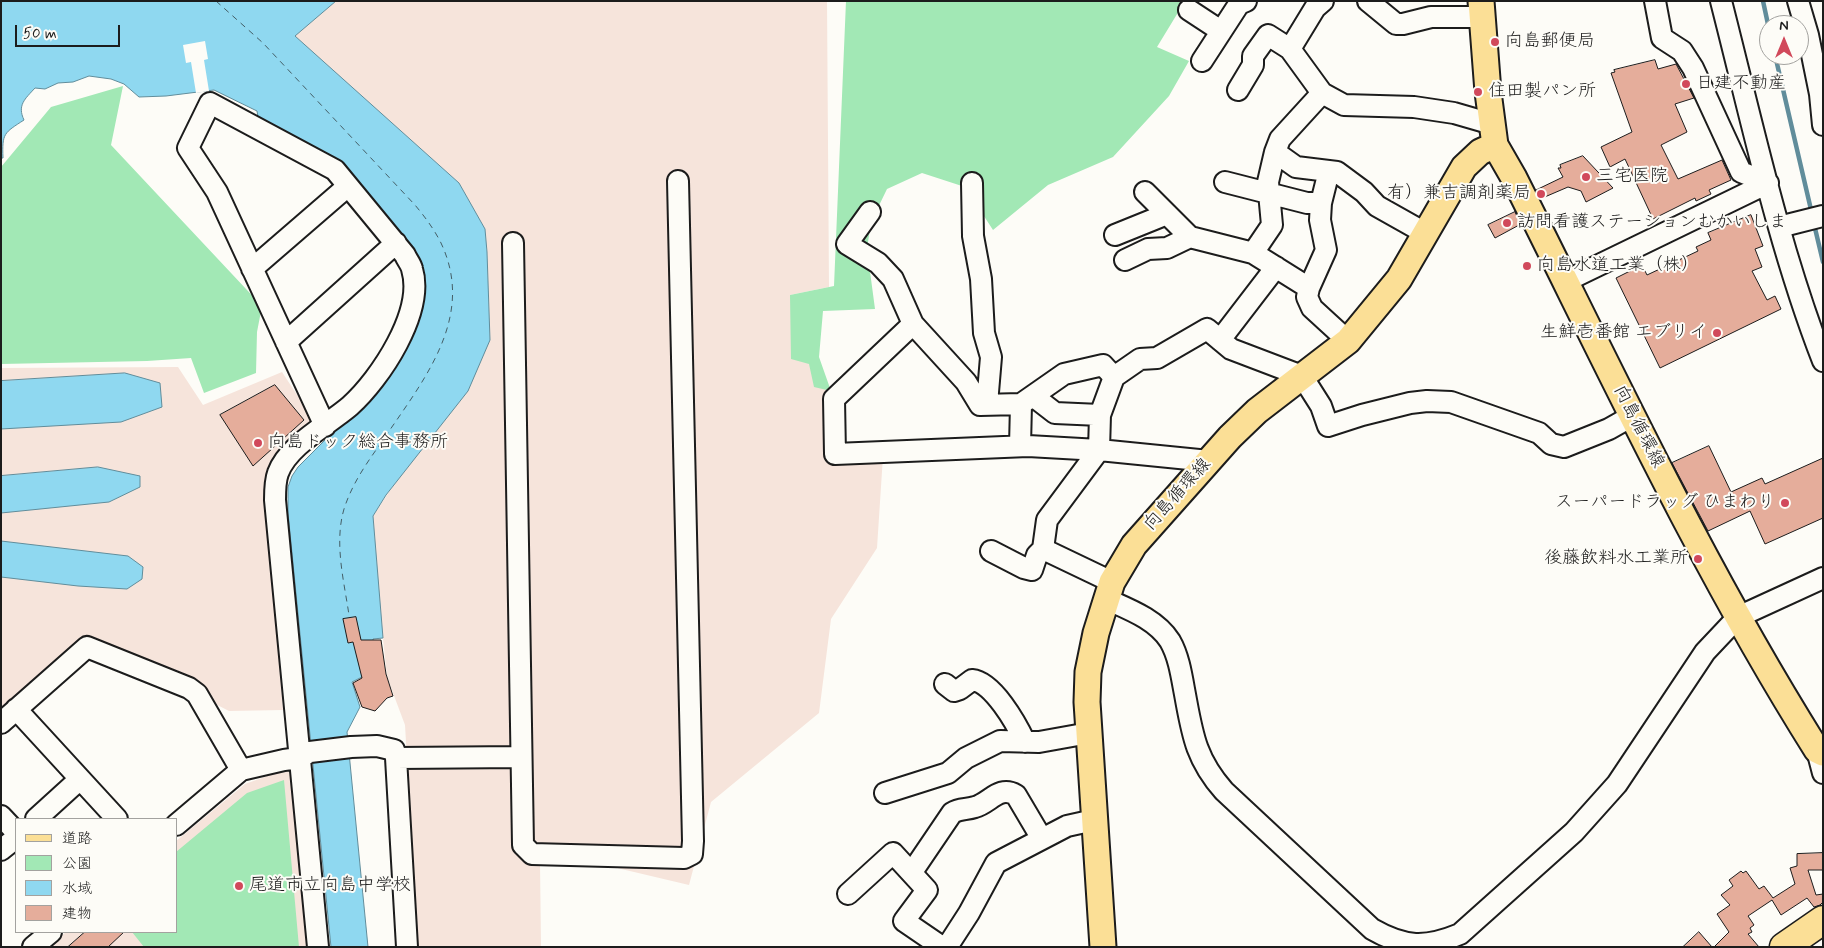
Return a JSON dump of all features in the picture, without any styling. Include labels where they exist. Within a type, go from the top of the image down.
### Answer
[{"type":"highway","points":[[1784,947],[1823,920]]},
{"type":"main road","name":"向島循環線","points":[[1481,9],[1493,135],[1632,416],[1738,617],[1784,699],[1821,759]]},
{"type":"main road","name":"向島循環線","points":[[1103,947],[1087,702],[1091,651],[1109,591],[1134,545],[1163,510],[1209,461],[1257,411],[1348,341],[1399,279],[1464,167],[1480,152],[1493,135]]},
{"type":"street","points":[[1202,61],[1238,4],[1246,1]]},
{"type":"street","points":[[1290,49],[1315,8],[1323,1]]},
{"type":"street","points":[[1368,1],[1396,24],[1481,9]]},
{"type":"street","points":[[1655,1],[1662,38],[1682,51],[1693,68],[1741,172],[1768,183]]},
{"type":"street","points":[[1722,1],[1768,183],[1786,225],[1803,310],[1823,361]]},
{"type":"street","points":[[1798,1],[1808,35],[1820,94],[1822,120]]},
{"type":"street","points":[[1189,10],[1221,31]]},
{"type":"street","points":[[1238,90],[1253,65],[1253,56],[1268,35],[1290,49],[1322,93],[1344,106],[1414,107],[1454,113],[1493,135]]},
{"type":"street","points":[[1253,253],[1272,225],[1268,182],[1280,139],[1322,93]]},
{"type":"street","points":[[318,947],[304,755],[275,500],[278,474],[285,461],[294,451],[350,406],[370,384],[386,361],[404,328],[413,299],[412,269],[396,243],[335,170],[210,103],[188,148],[217,192],[324,426]]},
{"type":"street","points":[[1275,152],[1296,167],[1337,172],[1364,192],[1377,206],[1425,233]]},
{"type":"street","points":[[1329,171],[1321,203],[1320,220],[1326,250],[1309,288],[1307,297],[1312,308],[1348,341]]},
{"type":"street","points":[[513,243],[522,845],[532,854],[684,858],[692,854],[693,821],[678,181]]},
{"type":"street","points":[[1225,182],[1307,204],[1321,203]]},
{"type":"street","points":[[972,183],[973,236],[981,279],[984,333],[990,357],[987,404]]},
{"type":"street","points":[[1566,281],[1768,183]]},
{"type":"street","points":[[252,269],[348,186]]},
{"type":"street","points":[[1145,192],[1190,237],[1253,253],[1309,288]]},
{"type":"street","points":[[870,212],[847,244],[878,263],[893,279],[913,324],[966,382],[980,405],[1027,400],[1064,374],[1103,365],[1114,377]]},
{"type":"street","points":[[1115,236],[1167,214]]},
{"type":"street","points":[[1786,225],[1823,216]]},
{"type":"street","points":[[1125,260],[1148,249],[1167,248],[1190,237]]},
{"type":"street","points":[[286,342],[396,243]]},
{"type":"street","points":[[1220,340],[1276,268]]},
{"type":"street","points":[[913,324],[834,399],[834,454],[1020,446],[1099,450],[1209,461]]},
{"type":"street","points":[[992,551],[1024,568],[1032,570],[1037,555],[1043,549],[1047,520],[1099,450],[1100,414],[1114,377],[1140,359],[1157,358],[1207,330],[1231,349],[1302,376],[1321,406],[1328,426],[1362,415],[1428,400],[1450,402],[1530,430],[1539,434],[1551,444],[1564,447],[1609,429],[1632,416]]},
{"type":"street","points":[[1020,446],[1027,400]]},
{"type":"street","points":[[1027,400],[1055,413],[1100,414]]},
{"type":"street","points":[[1043,549],[1109,591],[1156,626],[1169,640],[1180,666],[1193,737],[1202,761],[1224,791],[1372,929],[1388,939],[1406,944],[1424,945],[1442,943],[1460,934],[1574,832],[1617,784],[1704,652],[1738,617],[1823,578]]},
{"type":"street","points":[[1,723],[87,647],[189,688],[197,694],[241,770]]},
{"type":"street","points":[[945,684],[954,691],[960,690],[972,680],[978,680],[996,696],[1015,722],[1025,742]]},
{"type":"street","points":[[16,709],[116,818]]},
{"type":"street","points":[[886,793],[948,773],[966,758],[1000,741],[1039,742],[1089,733]]},
{"type":"street","points":[[178,823],[241,770],[304,755],[351,747],[385,747],[394,750],[407,947]]},
{"type":"street","points":[[396,758],[521,757]]},
{"type":"street","points":[[37,818],[80,778]]},
{"type":"street","points":[[912,872],[952,813],[958,809],[976,807],[998,793],[1010,792],[1016,795],[1042,839]]},
{"type":"street","points":[[1,816],[15,831]]},
{"type":"street","points":[[947,947],[969,913],[996,863],[1067,826],[1096,821]]},
{"type":"street","points":[[1,850],[15,839]]},
{"type":"street","points":[[848,894],[893,853],[927,890],[904,921],[942,947]]},
{"type":"street","points":[[33,947],[50,933]]},
{"type":"shaded area","points":[[336,1],[827,1],[829,287],[790,295],[809,364],[831,391],[832,456],[883,456],[877,548],[831,619],[819,713],[711,802],[689,885],[596,863],[540,863],[541,946],[539,947],[418,947],[405,725],[387,677],[378,591],[373,516],[490,340],[487,252],[485,229],[459,183],[294,36]]},
{"type":"shaded area","points":[[178,367],[203,405],[282,372],[313,419],[266,470],[283,710],[229,711],[83,636],[1,709],[1,368]]},
{"type":"shaded area","name":"尾道市立向島中学校","points":[[290,768],[308,947],[48,947],[65,933],[178,933],[178,839],[245,784]]},
{"type":"green space","points":[[846,1],[1185,1],[1157,47],[1189,61],[1169,96],[1113,157],[1048,185],[993,230],[965,187],[922,173],[887,189],[871,222],[867,249],[875,309],[823,311],[819,357],[831,391],[814,387],[809,364],[791,359],[790,295],[834,286]]},
{"type":"green space","points":[[123,86],[111,145],[262,306],[257,332],[256,373],[204,393],[191,358],[147,361],[1,364],[1,167],[51,107]]},
{"type":"green space","name":"尾道市立向島中学校","points":[[284,780],[299,947],[144,947],[133,933],[178,933],[178,850],[247,793]]},
{"type":"water","points":[[1,1],[336,1],[295,36],[459,183],[485,229],[490,340],[468,391],[386,495],[373,516],[383,638],[373,639],[376,670],[352,682],[360,707],[347,732],[368,947],[331,947],[288,513],[288,487],[298,467],[334,431],[365,405],[410,336],[422,305],[412,248],[348,169],[258,117],[257,111],[214,90],[166,96],[139,97],[124,84],[111,79],[89,76],[73,82],[58,83],[45,89],[35,88],[23,102],[21,110],[24,120],[8,131],[4,138],[3,158],[1,158]]},
{"type":"water","points":[[125,373],[160,383],[162,407],[121,422],[1,429],[1,381]]},
{"type":"water","points":[[98,467],[140,476],[140,487],[109,502],[1,513],[1,476]]},
{"type":"water","points":[[1,541],[128,556],[143,567],[142,579],[127,589],[78,586],[1,577]]},
{"type":"pier","points":[[205,41],[208,59],[204,60],[209,91],[196,93],[191,62],[186,63],[183,45]]},
{"type":"building","points":[[1655,60],[1658,69],[1676,64],[1694,98],[1675,104],[1687,132],[1661,145],[1678,179],[1722,160],[1731,180],[1709,190],[1711,194],[1696,201],[1695,198],[1653,219],[1625,159],[1610,167],[1601,147],[1632,132],[1611,73],[1615,72],[1614,70]]},
{"type":"building","name":"三宅医院","points":[[1583,156],[1613,188],[1586,202],[1581,191],[1568,187],[1540,199],[1536,190],[1563,177],[1558,168],[1561,168],[1560,165]]},
{"type":"building","name":"訪問看護ステーションむかいしま","points":[[1515,212],[1521,224],[1495,238],[1488,225]]},
{"type":"building","points":[[1751,215],[1763,246],[1755,249],[1762,267],[1752,271],[1767,300],[1775,296],[1781,309],[1660,368],[1616,278],[1642,265],[1647,275],[1698,251],[1696,247],[1711,240],[1708,233]]},
{"type":"building","name":"向島ドック総合事務所","points":[[275,385],[304,420],[253,466],[220,415]]},
{"type":"building","points":[[1709,446],[1731,492],[1762,478],[1765,484],[1823,458],[1823,518],[1765,544],[1750,511],[1708,531],[1672,463]]},
{"type":"building","points":[[356,617],[361,640],[381,640],[386,674],[393,696],[387,698],[375,711],[362,707],[353,683],[362,678],[353,642],[348,643],[343,619]]},
{"type":"building","points":[[1823,853],[1823,870],[1808,870],[1816,895],[1823,894],[1823,902],[1820,905],[1814,907],[1807,898],[1781,915],[1772,900],[1748,916],[1754,925],[1750,928],[1752,932],[1748,934],[1759,947],[1714,947],[1729,932],[1717,914],[1730,905],[1721,895],[1733,886],[1729,880],[1741,871],[1743,873],[1746,871],[1759,889],[1764,886],[1773,898],[1795,884],[1790,868],[1797,866],[1797,854]]},
{"type":"building","points":[[1699,932],[1712,947],[1683,947]]},
{"type":"building","points":[[84,933],[123,933],[108,947],[68,947]]},
{"type":"waterway","points":[[1763,1],[1766,15]]},
{"type":"waterway","points":[[1777,65],[1812,214]]},
{"type":"waterway","points":[[1814,224],[1823,262]]},
{"type":"ferry route","points":[[216,1],[263,43],[415,205],[441,243],[450,271],[452,298],[448,324],[440,349],[412,397],[360,474],[344,509],[341,522],[340,549],[349,615]]},
{"type":"place","name":"向島郵便局","points":[[1495,42]]},
{"type":"place","name":"日建不動産","points":[[1686,84]]},
{"type":"place","name":"住田製パン所","points":[[1478,92]]},
{"type":"place","name":"三宅医院","points":[[1586,177]]},
{"type":"place","name":"有）兼吉調剤薬局","points":[[1541,194]]},
{"type":"place","name":"訪問看護ステーションむかいしま","points":[[1507,223]]},
{"type":"place","name":"向島水道工業（株）","points":[[1527,266]]},
{"type":"place","name":"生鮮壱番館 エブリイ","points":[[1717,333]]},
{"type":"place","name":"向島ドック総合事務所","points":[[258,443]]},
{"type":"place","name":"スーパードラッグ ひまわり","points":[[1785,503]]},
{"type":"place","name":"後藤飲料水工業所","points":[[1698,559]]},
{"type":"place","name":"尾道市立向島中学校","points":[[239,886]]}]
